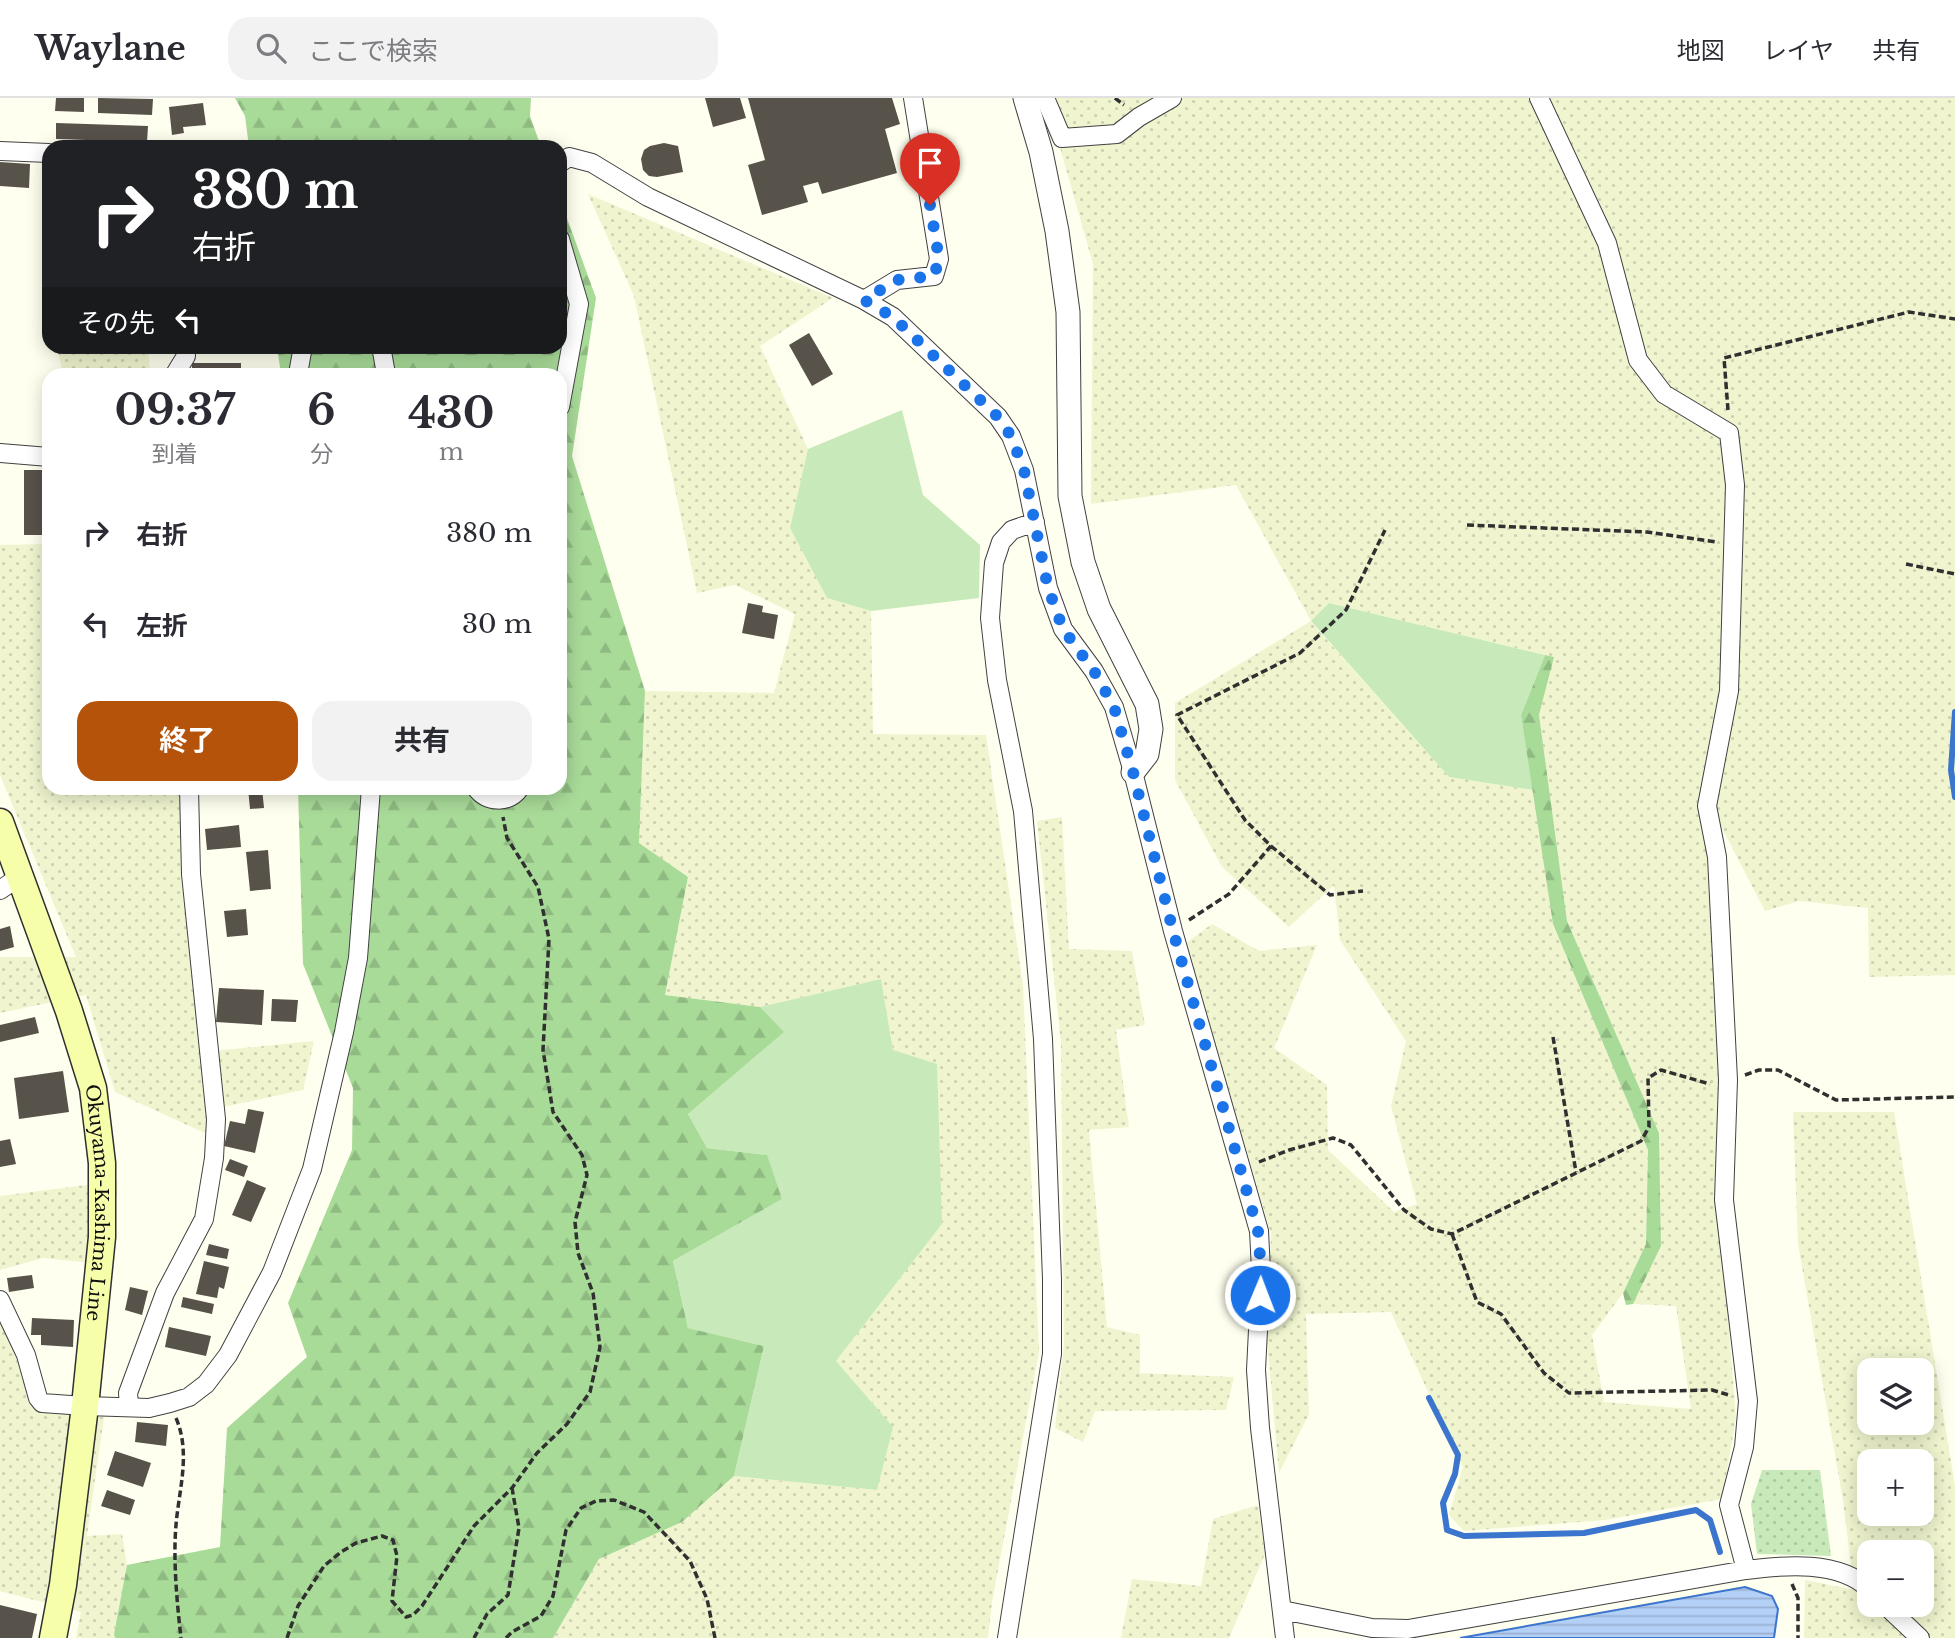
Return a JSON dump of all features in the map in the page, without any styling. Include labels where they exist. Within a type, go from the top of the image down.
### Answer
[{"type":"main road","name":"Okuyama-Kashima Line","points":[[0,822],[10,883],[69,1011],[93,1088],[102,1163],[102,1237],[85,1406],[63,1585],[53,1638]]},
{"type":"street","points":[[864,300],[897,280],[934,276],[939,259],[913,98]]},
{"type":"street","points":[[1025,98],[1041,152],[1052,205],[1068,312],[1070,496],[1083,562],[1099,609],[1147,704],[1149,716],[1151,729],[1147,754],[1133,772]]},
{"type":"street","points":[[1045,98],[1062,138],[1116,134],[1171,98]]},
{"type":"street","points":[[1539,98],[1607,243],[1638,359],[1664,394],[1729,433],[1735,485],[1729,691],[1707,806],[1717,857],[1728,1080],[1724,1200],[1748,1401],[1744,1447],[1729,1505],[1746,1570]]},
{"type":"street","points":[[0,151],[42,153]]},
{"type":"street","points":[[567,158],[592,163],[648,197],[864,300],[893,317],[998,417],[1011,436],[1024,470],[1048,588],[1063,629],[1094,671],[1114,707],[1173,931],[1258,1231],[1261,1270],[1257,1381],[1260,1428],[1285,1638]]},
{"type":"street","points":[[567,263],[579,304],[567,369]]},
{"type":"street","points":[[0,453],[42,456]]},
{"type":"street","points":[[1007,1638],[1052,1354],[1052,1268],[1043,1039],[1023,811],[997,680],[990,618],[994,563],[1001,542],[1012,530],[1035,522]]},
{"type":"street","points":[[129,1406],[128,1393],[165,1293],[204,1219],[214,1158],[216,1119],[191,874],[188,795]]},
{"type":"street","points":[[0,1300],[26,1355],[38,1398],[42,1403],[149,1408],[170,1403],[189,1397],[206,1384],[228,1355],[272,1272],[312,1169],[358,958],[370,795]]},
{"type":"street","points":[[483,795],[500,800],[513,795]]},
{"type":"street","points":[[1282,1610],[1372,1628],[1408,1629],[1786,1565],[1830,1569],[1857,1580]]},
{"type":"street","points":[[1898,1617],[1920,1638]]},
{"type":"path","points":[[1729,433],[1724,358],[1909,312],[1955,319]]},
{"type":"path","points":[[1467,525],[1647,532],[1734,545]]},
{"type":"path","points":[[1363,891],[1330,895],[1272,846],[1245,820],[1177,715],[1300,653],[1346,610],[1385,530]]},
{"type":"path","points":[[1906,564],[1955,575]]},
{"type":"path","points":[[287,1638],[298,1606],[324,1566],[356,1543],[382,1536],[393,1539],[397,1556],[393,1601],[406,1617],[413,1615],[422,1606],[474,1526],[512,1488],[537,1453],[568,1424],[590,1392],[600,1348],[593,1293],[578,1253],[575,1222],[587,1175],[582,1155],[553,1112],[542,1051],[549,939],[538,887],[507,838],[500,800]]},
{"type":"path","points":[[1173,931],[1228,894],[1272,846]]},
{"type":"path","points":[[1553,1037],[1576,1172]]},
{"type":"path","points":[[1242,1170],[1289,1150],[1333,1138],[1351,1145],[1404,1210],[1431,1229],[1452,1234],[1641,1141],[1649,1127],[1648,1079],[1661,1070],[1710,1084],[1759,1070],[1778,1070],[1836,1100],[1955,1097]]},
{"type":"path","points":[[1452,1234],[1478,1303],[1501,1314],[1544,1373],[1569,1393],[1712,1390],[1748,1401]]},
{"type":"path","points":[[170,1403],[181,1430],[184,1456],[176,1527],[181,1638]]},
{"type":"path","points":[[474,1638],[487,1614],[508,1595],[519,1528],[512,1488]]},
{"type":"path","points":[[506,1638],[541,1616],[553,1596],[566,1530],[581,1508],[596,1501],[614,1500],[645,1512],[690,1561],[707,1598],[715,1638]]},
{"type":"path","points":[[1786,1565],[1798,1598],[1798,1638]]},
{"type":"green space","points":[[235,98],[531,98],[530,116],[539,140],[248,140],[245,116]]},
{"type":"green space","points":[[1046,98],[1955,98],[1955,975],[1869,977],[1868,908],[1799,901],[1765,911],[1722,828],[1720,1073],[1723,1254],[1736,1418],[1722,1499],[1605,1520],[1464,1531],[1449,1515],[1463,1467],[1391,1312],[1306,1314],[1309,1414],[1279,1473],[1267,1339],[1271,1234],[1186,943],[1212,924],[1259,951],[1317,945],[1274,1048],[1327,1085],[1328,1150],[1394,1212],[1417,1204],[1391,1106],[1406,1041],[1340,940],[1334,885],[1289,927],[1222,867],[1175,780],[1175,703],[1311,621],[1236,485],[1091,504],[1093,264]],"holes":[[[1329,603],[1554,657],[1539,715],[1567,921],[1659,1133],[1661,1246],[1633,1304],[1676,1306],[1691,1409],[1604,1402],[1592,1335],[1623,1293],[1646,1244],[1648,1149],[1553,924],[1533,790],[1449,777],[1311,622]]]},
{"type":"green space","points":[[588,194],[833,298],[760,346],[808,449],[790,528],[827,598],[871,611],[873,734],[986,735],[1023,985],[1039,1352],[992,1602],[988,1638],[553,1638],[599,1559],[682,1522],[734,1476],[877,1490],[892,1427],[836,1361],[942,1224],[893,1050],[881,979],[760,1007],[665,995],[688,877],[639,844],[645,691],[774,693],[795,614],[735,585],[697,593],[634,296]]},
{"type":"green space","points":[[567,218],[596,298],[572,456],[645,691],[639,843],[688,877],[665,995],[760,1007],[784,1032],[688,1114],[707,1148],[767,1155],[782,1199],[673,1261],[688,1328],[764,1346],[734,1476],[682,1522],[599,1559],[553,1638],[115,1638],[114,1634],[127,1565],[220,1547],[227,1428],[307,1357],[288,1303],[352,1150],[353,1088],[303,964],[298,795],[567,795],[567,368],[280,368],[278,354],[567,354]]},
{"type":"green space","points":[[59,354],[149,354],[150,368],[62,368]]},
{"type":"green space","points":[[902,410],[923,495],[980,545],[979,598],[871,611],[827,598],[790,528],[808,449]]},
{"type":"green space","points":[[42,544],[42,795],[179,795],[183,875],[202,1052],[314,1041],[303,1090],[209,1110],[207,1134],[115,1092],[86,995],[0,1013],[0,957],[76,957],[0,775],[0,545]]},
{"type":"green space","points":[[1329,603],[1545,655],[1521,715],[1533,790],[1449,777],[1311,621]]},
{"type":"green space","points":[[1545,655],[1554,657],[1539,715],[1567,921],[1659,1133],[1661,1246],[1633,1304],[1626,1305],[1623,1293],[1646,1244],[1648,1150],[1553,924],[1521,715]]},
{"type":"green space","points":[[1062,817],[1069,949],[1132,951],[1145,1025],[1116,1030],[1129,1127],[1089,1130],[1107,1327],[1140,1335],[1140,1373],[1234,1377],[1226,1410],[1095,1411],[1083,1442],[1055,1428],[1064,1345],[1061,1043],[1037,821]]},
{"type":"green space","points":[[881,979],[893,1050],[937,1064],[942,1224],[836,1361],[893,1427],[877,1490],[734,1476],[764,1346],[688,1328],[673,1261],[782,1199],[766,1155],[707,1148],[688,1114],[783,1032],[760,1007]]},
{"type":"green space","points":[[1793,1112],[1894,1112],[1955,1486],[1955,1638],[1927,1638],[1905,1617],[1934,1617],[1934,1540],[1857,1540],[1857,1572],[1851,1566],[1843,1500],[1798,1244]]},
{"type":"green space","points":[[118,1181],[111,1265],[43,1258],[0,1270],[0,1196]]},
{"type":"green space","points":[[0,1320],[38,1411],[104,1417],[87,1536],[122,1534],[127,1565],[115,1638],[76,1638],[81,1612],[0,1591]]},
{"type":"green space","points":[[1762,1470],[1820,1470],[1831,1556],[1757,1554],[1751,1504]]},
{"type":"green space","points":[[1258,1505],[1265,1554],[1229,1638],[1121,1638],[1132,1579],[1201,1586],[1213,1519]]},
{"type":"green space","points":[[1805,1580],[1857,1590],[1857,1617],[1885,1617],[1906,1638],[1804,1638]]},
{"type":"water","points":[[1745,1587],[1772,1596],[1778,1609],[1774,1638],[1460,1638]]},
{"type":"building","points":[[56,98],[84,98],[84,112],[55,111]]},
{"type":"building","points":[[98,98],[153,99],[152,115],[98,113]]},
{"type":"building","points":[[705,98],[740,98],[746,118],[713,127]]},
{"type":"building","points":[[748,98],[892,98],[900,124],[885,129],[897,173],[822,194],[818,182],[803,186],[808,202],[762,215],[748,165],[765,160]]},
{"type":"building","points":[[203,103],[206,125],[183,127],[184,133],[172,135],[169,107]]},
{"type":"building","points":[[56,123],[148,126],[147,140],[56,139]]},
{"type":"building","points":[[664,143],[678,146],[683,172],[649,176],[643,170],[641,159],[644,150]]},
{"type":"building","points":[[0,162],[30,164],[29,188],[0,186]]},
{"type":"building","points":[[809,333],[833,374],[812,386],[789,345]]},
{"type":"building","points":[[192,363],[241,363],[241,368],[192,368]]},
{"type":"building","points":[[24,470],[42,470],[42,535],[24,535]]},
{"type":"building","points":[[748,603],[763,606],[762,612],[778,615],[774,639],[742,633]]},
{"type":"building","points":[[249,795],[263,795],[264,808],[250,809]]},
{"type":"building","points":[[239,825],[241,847],[207,850],[205,829]]},
{"type":"building","points":[[268,850],[271,889],[250,891],[246,852]]},
{"type":"building","points":[[246,909],[248,935],[227,937],[224,911]]},
{"type":"building","points":[[10,926],[14,947],[0,951],[0,929]]},
{"type":"building","points":[[219,988],[264,990],[262,1025],[216,1022]]},
{"type":"building","points":[[272,999],[298,1000],[296,1022],[271,1021]]},
{"type":"building","points":[[35,1017],[39,1033],[0,1042],[0,1025]]},
{"type":"building","points":[[63,1071],[69,1112],[19,1119],[14,1078]]},
{"type":"building","points":[[248,1109],[264,1112],[255,1153],[224,1146],[230,1121],[245,1124]]},
{"type":"building","points":[[10,1139],[16,1164],[0,1167],[0,1141]]},
{"type":"building","points":[[230,1159],[248,1166],[244,1177],[225,1170]]},
{"type":"building","points":[[247,1180],[266,1188],[251,1222],[232,1215]]},
{"type":"building","points":[[209,1244],[229,1249],[227,1259],[206,1255]]},
{"type":"building","points":[[204,1261],[229,1267],[224,1289],[219,1287],[217,1298],[196,1294]]},
{"type":"building","points":[[32,1275],[34,1288],[9,1292],[7,1278]]},
{"type":"building","points":[[130,1287],[148,1291],[142,1315],[125,1310]]},
{"type":"building","points":[[183,1297],[214,1304],[212,1314],[181,1307]]},
{"type":"building","points":[[32,1318],[74,1320],[73,1347],[41,1345],[41,1335],[31,1335]]},
{"type":"building","points":[[169,1327],[211,1336],[206,1356],[165,1347]]},
{"type":"building","points":[[137,1422],[168,1425],[166,1446],[135,1442]]},
{"type":"building","points":[[115,1451],[151,1463],[143,1487],[107,1475]]},
{"type":"building","points":[[107,1490],[135,1500],[130,1515],[101,1506]]},
{"type":"building","points":[[0,1605],[37,1614],[32,1638],[0,1638]]},
{"type":"waterway","points":[[1955,712],[1951,770],[1955,797]]},
{"type":"waterway","points":[[1429,1398],[1458,1455],[1455,1474],[1443,1503],[1447,1530],[1464,1536],[1584,1533],[1696,1510],[1710,1520],[1720,1552]]},
{"type":"route","points":[[930,205],[939,259],[934,276],[897,280],[864,300],[893,317],[998,417],[1011,436],[1024,470],[1048,588],[1063,629],[1094,671],[1114,707],[1133,772],[1173,931],[1258,1231],[1260,1295]]}]
